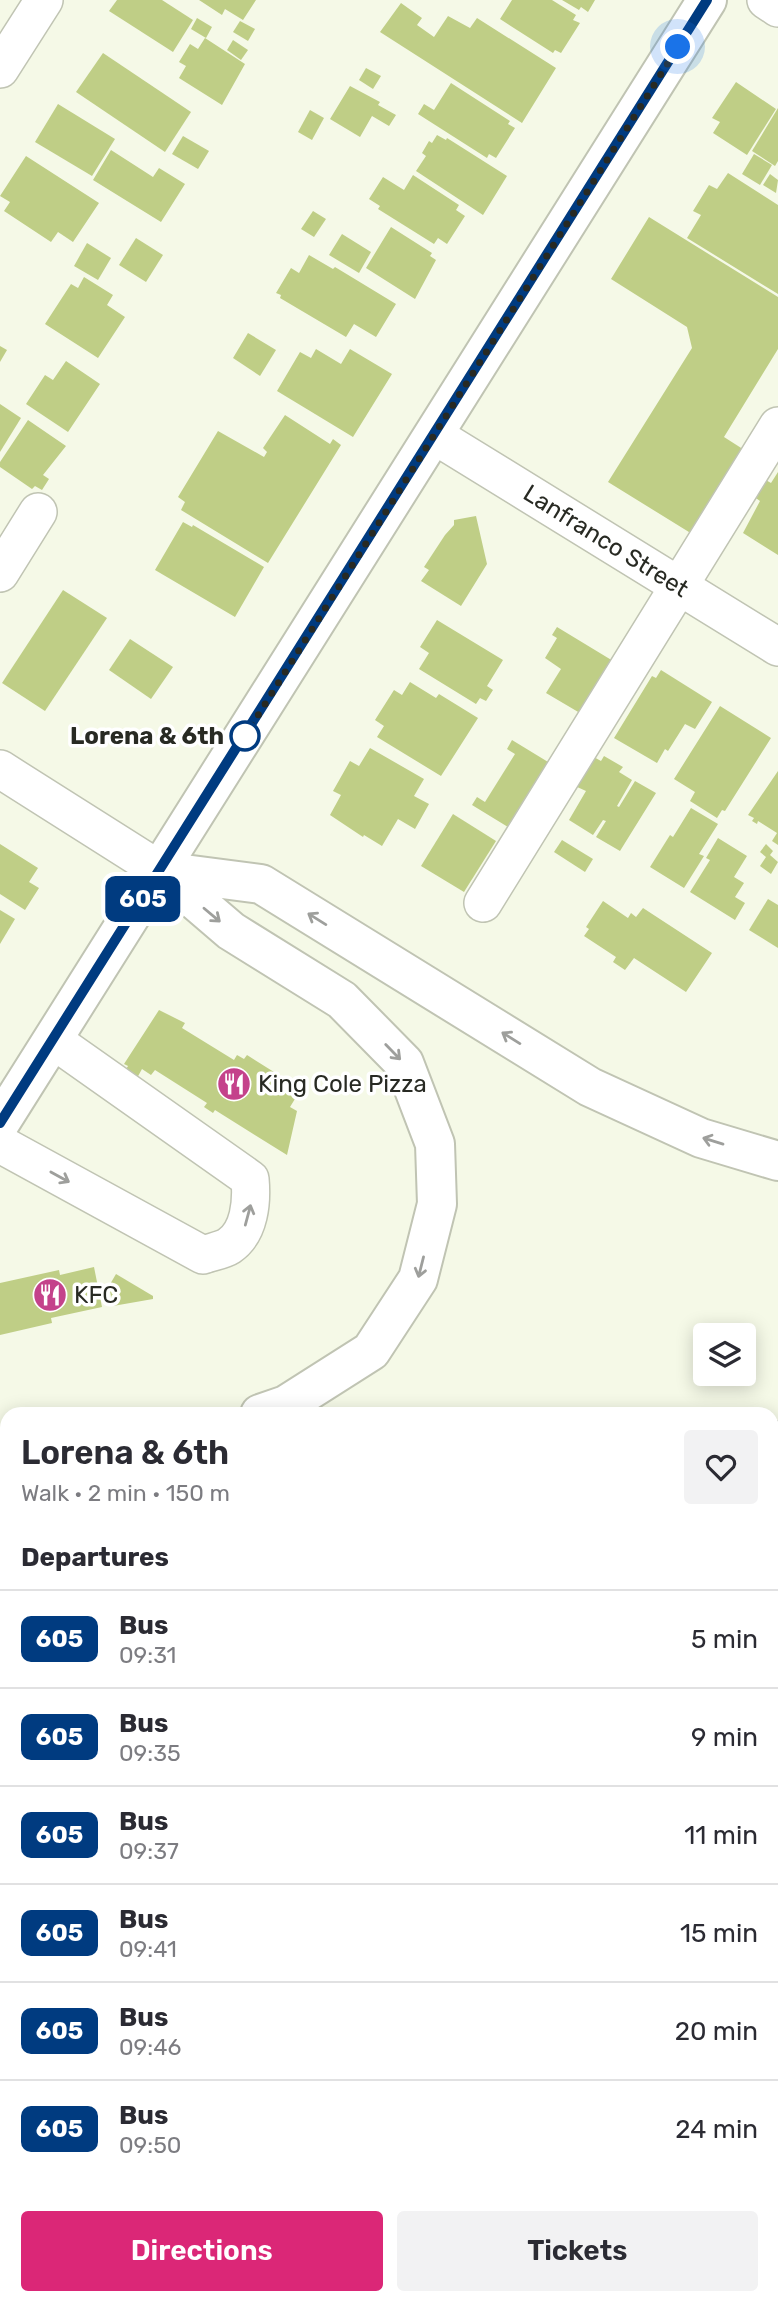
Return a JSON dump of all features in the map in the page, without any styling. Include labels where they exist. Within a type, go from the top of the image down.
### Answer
[{"type":"main road","points":[[0,1123],[707,0]]},
{"type":"main road","points":[[160,871],[261,884],[590,1087],[701,1138],[778,1161]]},
{"type":"main road","points":[[160,871],[231,931],[342,1000],[404,1063],[435,1144],[437,1204],[418,1279],[370,1351],[280,1407]]},
{"type":"street","points":[[0,69],[44,0]]},
{"type":"street","points":[[766,0],[778,8]]},
{"type":"street","points":[[483,903],[778,426]]},
{"type":"street","name":"Lanfranco Street","points":[[434,435],[778,647]]},
{"type":"street","points":[[0,573],[38,512]]},
{"type":"street","points":[[0,769],[160,871]]},
{"type":"street","points":[[0,1144],[203,1255],[230,1246],[245,1227],[252,1200],[250,1179],[53,1040]]},
{"type":"building","points":[[117,0],[162,0],[193,20],[173,52],[109,11]]},
{"type":"building","points":[[199,0],[256,0],[243,20],[225,9],[222,15]]},
{"type":"building","points":[[512,0],[552,0],[576,15],[573,20],[580,23],[561,53],[555,50],[553,53],[500,19]]},
{"type":"building","points":[[562,0],[595,0],[588,12]]},
{"type":"building","points":[[401,3],[422,18],[417,25],[434,37],[448,16],[470,28],[477,18],[556,68],[522,123],[380,32]]},
{"type":"building","points":[[197,18],[212,27],[206,38],[191,29]]},
{"type":"building","points":[[240,21],[255,29],[248,41],[233,32]]},
{"type":"building","points":[[205,38],[245,64],[222,105],[179,78],[186,66],[179,62],[190,44],[198,49]]},
{"type":"building","points":[[233,40],[248,50],[241,60],[227,50]]},
{"type":"building","points":[[103,53],[191,112],[165,152],[76,92]]},
{"type":"building","points":[[366,68],[381,76],[373,89],[359,80]]},
{"type":"building","points":[[736,82],[776,109],[747,155],[713,133],[720,122],[712,118]]},
{"type":"building","points":[[451,83],[510,121],[508,124],[515,128],[496,158],[489,154],[487,158],[418,114],[424,104],[434,110]]},
{"type":"building","points":[[350,86],[380,102],[378,105],[396,115],[389,126],[372,116],[360,137],[330,119]]},
{"type":"building","points":[[58,104],[115,139],[92,176],[35,142]]},
{"type":"building","points":[[778,108],[778,161],[775,166],[752,151]]},
{"type":"building","points":[[310,110],[324,118],[312,140],[298,132]]},
{"type":"building","points":[[437,135],[446,140],[447,138],[507,176],[483,215],[416,171],[426,156],[422,153],[429,141],[432,143]]},
{"type":"building","points":[[183,136],[209,151],[198,169],[172,154]]},
{"type":"building","points":[[111,150],[153,177],[159,168],[185,184],[161,222],[93,180]]},
{"type":"building","points":[[754,154],[772,165],[760,185],[742,174]]},
{"type":"building","points":[[26,156],[99,203],[73,242],[58,232],[51,242],[4,211],[10,202],[0,196]]},
{"type":"building","points":[[728,173],[778,205],[778,294],[687,238],[701,215],[693,211],[709,185],[717,189]]},
{"type":"building","points":[[770,174],[778,180],[776,193],[763,185]]},
{"type":"building","points":[[413,175],[459,205],[456,210],[465,216],[447,244],[438,238],[434,244],[378,209],[380,206],[369,199],[383,177],[404,190]]},
{"type":"building","points":[[313,211],[326,219],[314,237],[301,229]]},
{"type":"building","points":[[649,217],[778,297],[778,349],[724,437],[749,453],[697,537],[608,482],[692,348],[687,327],[611,279]]},
{"type":"building","points":[[391,227],[432,253],[430,256],[436,260],[415,299],[366,268]]},
{"type":"building","points":[[342,234],[371,252],[359,273],[329,255]]},
{"type":"building","points":[[136,238],[163,255],[146,282],[119,265]]},
{"type":"building","points":[[87,243],[111,258],[98,280],[74,266]]},
{"type":"building","points":[[309,255],[333,269],[335,267],[396,304],[376,337],[354,324],[346,337],[280,298],[281,295],[276,293],[291,268],[299,273]]},
{"type":"building","points":[[84,277],[113,295],[107,305],[125,317],[98,358],[45,324],[71,284],[78,288]]},
{"type":"building","points":[[248,333],[276,350],[260,376],[233,358]]},
{"type":"building","points":[[0,346],[7,350],[0,362]]},
{"type":"building","points":[[316,349],[341,364],[350,349],[392,374],[353,437],[277,391],[300,352],[311,358]]},
{"type":"building","points":[[66,361],[100,384],[68,432],[26,404],[45,375],[53,380]]},
{"type":"building","points":[[0,404],[21,418],[0,452]]},
{"type":"building","points":[[285,415],[330,444],[333,439],[341,445],[268,563],[181,510],[185,502],[178,497],[218,431],[264,457],[267,452],[263,448]]},
{"type":"building","points":[[28,420],[66,446],[43,475],[49,479],[42,490],[35,486],[32,489],[0,467],[0,462]]},
{"type":"building","points":[[778,472],[778,555],[743,533],[760,501],[753,496],[764,479],[771,483]]},
{"type":"building","points":[[476,516],[487,564],[461,606],[421,581],[429,570],[424,567],[454,525],[454,520]]},
{"type":"building","points":[[183,522],[192,527],[193,525],[264,567],[235,617],[155,570]]},
{"type":"building","points":[[63,590],[107,618],[45,711],[2,683]]},
{"type":"building","points":[[437,620],[503,660],[487,686],[493,690],[486,701],[480,698],[476,704],[419,669],[429,653],[420,647]]},
{"type":"building","points":[[557,627],[618,664],[585,716],[546,693],[561,669],[545,658],[557,638],[552,635]]},
{"type":"building","points":[[130,639],[173,667],[151,699],[109,670]]},
{"type":"building","points":[[661,670],[712,702],[695,729],[685,724],[657,763],[614,738],[652,676],[656,678]]},
{"type":"building","points":[[410,682],[436,698],[439,694],[478,718],[441,776],[377,737],[384,726],[375,720],[394,690],[402,695]]},
{"type":"building","points":[[720,706],[771,738],[725,811],[722,810],[717,818],[690,801],[695,792],[674,779]]},
{"type":"building","points":[[512,740],[553,765],[513,830],[472,805],[477,797],[485,802],[515,754],[507,749]]},
{"type":"building","points":[[370,748],[424,779],[414,796],[429,804],[415,829],[398,819],[382,846],[330,815],[341,795],[333,791],[350,761],[359,766]]},
{"type":"building","points":[[592,756],[601,761],[604,756],[623,767],[619,772],[632,780],[617,806],[619,807],[635,781],[656,793],[620,851],[596,837],[606,821],[603,820],[593,835],[569,820],[586,791],[575,786]]},
{"type":"building","points":[[778,771],[778,845],[772,841],[777,833],[758,821],[757,824],[752,821],[754,818],[748,815]]},
{"type":"building","points":[[691,808],[718,824],[699,854],[704,856],[684,888],[650,867]]},
{"type":"building","points":[[453,814],[496,841],[464,892],[421,866]]},
{"type":"building","points":[[718,838],[747,856],[734,877],[744,883],[735,897],[745,903],[735,920],[690,892],[710,860],[706,858]]},
{"type":"building","points":[[562,840],[593,859],[585,872],[554,852]]},
{"type":"building","points":[[0,844],[38,868],[29,882],[39,888],[25,910],[0,894]]},
{"type":"building","points":[[766,844],[773,851],[770,855],[778,862],[771,874],[760,866],[766,857],[760,852]]},
{"type":"building","points":[[768,899],[778,905],[778,948],[749,930]]},
{"type":"building","points":[[603,901],[628,918],[631,913],[636,917],[643,908],[712,953],[686,992],[634,958],[625,970],[613,962],[616,957],[584,936],[589,929],[586,927]]},
{"type":"building","points":[[0,910],[15,919],[0,944]]},
{"type":"building","name":"King Cole Pizza","points":[[159,1010],[185,1023],[182,1028],[234,1060],[237,1055],[244,1059],[247,1055],[301,1089],[290,1107],[297,1111],[287,1155],[215,1110],[213,1113],[204,1107],[207,1103],[155,1070],[151,1075],[142,1069],[137,1078],[125,1071],[128,1066],[124,1064]]},
{"type":"building","name":"KFC","points":[[94,1267],[102,1307],[51,1318],[52,1323],[0,1335],[0,1283],[59,1270],[60,1275]]},
{"type":"building","points":[[116,1274],[153,1296],[153,1299],[113,1306],[109,1286]]},
{"type":"bus line","name":"605","points":[[0,1123],[707,0]]},
{"type":"place","name":"Lorena & 6th","points":[[245,736]]},
{"type":"place","name":"King Cole Pizza","points":[[234,1084]]},
{"type":"place","name":"KFC","points":[[50,1295]]},
{"type":"route","points":[[245,736],[678,47]]}]
